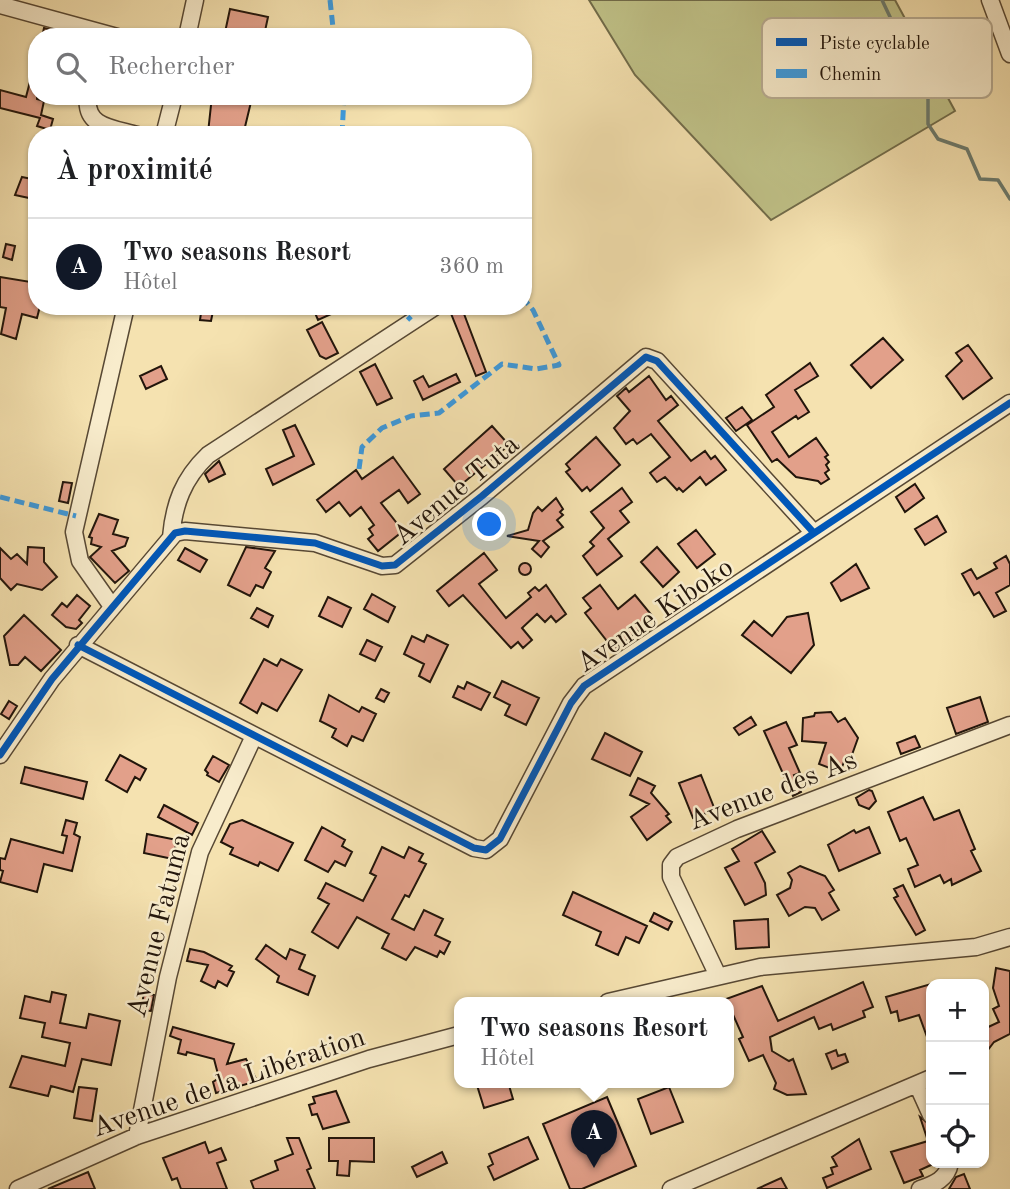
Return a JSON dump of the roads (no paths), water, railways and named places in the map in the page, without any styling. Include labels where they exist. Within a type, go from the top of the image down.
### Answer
[{"type":"street","points":[[189,28],[195,0]]},
{"type":"street","points":[[990,0],[1010,54]]},
{"type":"street","points":[[0,5],[75,28]]},
{"type":"street","points":[[87,105],[86,111],[92,120],[103,126]]},
{"type":"street","points":[[166,126],[172,105]]},
{"type":"street","points":[[111,606],[80,561],[74,532],[124,315]]},
{"type":"street","points":[[0,755],[20,722],[78,645],[171,537],[177,499],[192,473],[208,455],[422,315]]},
{"type":"street","name":"Avenue Tuta","points":[[171,537],[185,531],[309,542],[382,566],[393,566],[482,496],[648,356],[657,361],[814,533]]},
{"type":"street","name":"Avenue Kiboko","points":[[78,645],[474,848],[490,848],[500,839],[579,691],[1010,403]]},
{"type":"street","name":"Avenue des As","points":[[718,975],[671,877],[671,865],[677,857],[737,829],[1010,725]]},
{"type":"street","name":"Avenue Fatuma","points":[[137,1136],[168,977],[200,852],[254,736]]},
{"type":"street","points":[[628,997],[718,975],[778,964],[976,947],[1010,937]]},
{"type":"street","name":"Avenue de la Libération","points":[[18,1189],[137,1136],[369,1059],[454,1036]]},
{"type":"street","points":[[671,1189],[924,1081],[929,1105]]},
{"type":"street","points":[[920,1189],[940,1181],[949,1168]]},
{"type":"waterway","points":[[882,0],[891,18]]},
{"type":"waterway","points":[[928,98],[928,124],[938,139],[967,149],[980,179],[998,180],[1010,199]]},
{"type":"place","name":"Two seasons Resort","points":[[594,1168]]}]
